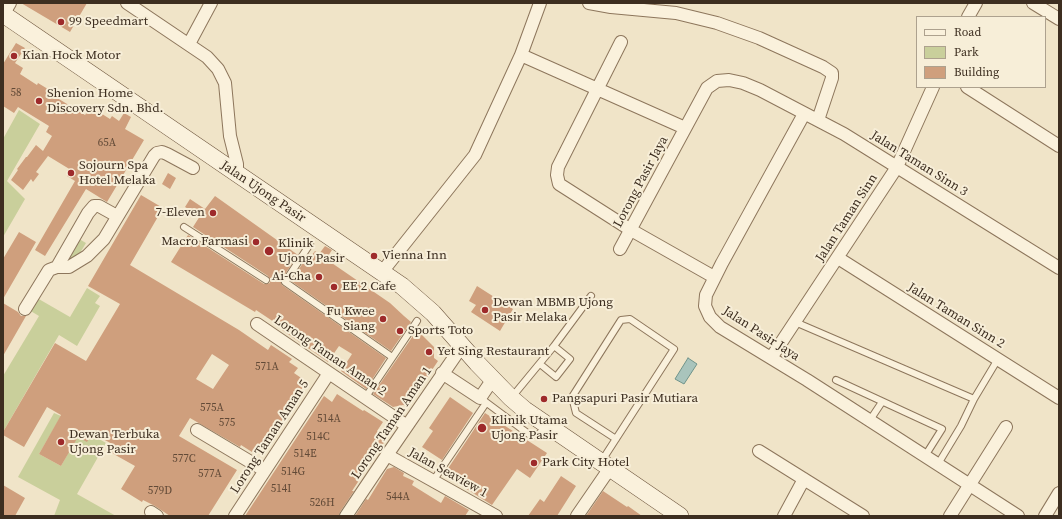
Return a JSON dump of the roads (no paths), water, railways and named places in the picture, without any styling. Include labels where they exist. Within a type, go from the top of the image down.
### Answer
[{"type":"main road","name":"Jalan Ujong Pasir","points":[[3,14],[382,272],[418,299],[433,313],[511,398],[672,514]]},
{"type":"street","points":[[3,14],[10,3]]},
{"type":"street","points":[[127,3],[207,57],[218,69],[224,83],[230,136],[237,164],[237,174]]},
{"type":"street","points":[[188,44],[211,3]]},
{"type":"street","points":[[382,272],[475,154],[520,55],[540,3]]},
{"type":"street","points":[[589,3],[611,7],[679,8],[759,38],[823,67],[832,73],[818,120]]},
{"type":"street","points":[[969,16],[976,3]]},
{"type":"street","points":[[1033,3],[1059,19]]},
{"type":"street","points":[[621,42],[558,167],[557,174],[559,184],[631,230],[714,277]]},
{"type":"street","points":[[520,55],[598,88],[685,128]]},
{"type":"street","name":"Lorong Pasir Jaya","points":[[620,249],[707,88],[717,81],[729,80],[743,83],[760,90]]},
{"type":"street","name":"Jalan Taman Sinn","points":[[771,358],[897,167],[933,88]]},
{"type":"street","points":[[969,88],[1059,146]]},
{"type":"street","name":"Jalan Taman Sinn 3","points":[[760,90],[844,134],[1059,268]]},
{"type":"street","name":"Jalan Pasir Jaya","points":[[804,114],[714,277],[706,295],[705,306],[710,317],[720,327],[870,420],[1018,516]]},
{"type":"street","points":[[24,309],[48,270],[57,267],[69,267],[87,256],[104,239],[154,156],[162,152],[193,168]]},
{"type":"street","points":[[57,267],[88,213],[94,206],[99,206],[117,216]]},
{"type":"street","name":"Jalan Taman Sinn 2","points":[[838,258],[1059,398]]},
{"type":"street","name":"Lorong Taman Aman 2","points":[[257,324],[407,426]]},
{"type":"street","name":"Lorong Taman Aman 1","points":[[346,516],[442,373],[462,346]]},
{"type":"street","name":"Lorong Taman Aman 5","points":[[235,516],[329,373]]},
{"type":"street","points":[[442,373],[483,400],[493,378]]},
{"type":"street","points":[[950,516],[1006,427]]},
{"type":"street","points":[[197,430],[264,470]]},
{"type":"street","points":[[759,451],[863,516]]},
{"type":"street","name":"Jalan Seaview 1","points":[[387,455],[496,516]]},
{"type":"street","points":[[577,516],[605,465]]},
{"type":"street","points":[[784,516],[804,479]]},
{"type":"street","points":[[1045,516],[1059,493]]},
{"type":"lane","points":[[184,227],[266,280]]},
{"type":"lane","points":[[310,244],[285,282],[392,357]]},
{"type":"lane","points":[[511,398],[540,364],[591,296]]},
{"type":"lane","points":[[605,465],[616,439],[674,349],[630,319],[621,320],[572,397],[576,413],[616,439]]},
{"type":"lane","points":[[365,398],[417,321]]},
{"type":"lane","points":[[795,322],[974,399]]},
{"type":"lane","points":[[540,364],[556,377],[570,359],[554,346]]},
{"type":"lane","points":[[938,464],[998,359]]},
{"type":"lane","points":[[836,380],[942,429],[925,456]]},
{"type":"lane","points":[[433,481],[483,400],[530,435],[537,435],[548,426]]},
{"type":"lane","points":[[870,420],[882,402]]},
{"type":"water","points":[[688,358],[697,364],[684,384],[675,379]]},
{"type":"place","name":"99 Speedmart","points":[[61,22]]},
{"type":"place","name":"Kian Hock Motor","points":[[14,56]]},
{"type":"place","name":"Shenion Home Discovery Sdn. Bhd.","points":[[39,101]]},
{"type":"place","name":"Sojourn Spa Hotel Melaka","points":[[71,173]]},
{"type":"place","name":"7-Eleven","points":[[213,213]]},
{"type":"place","name":"Macro Farmasi","points":[[256,242]]},
{"type":"place","name":"Klinik Ujong Pasir","points":[[269,251]]},
{"type":"place","name":"Vienna Inn","points":[[374,256]]},
{"type":"place","name":"Ai-Cha","points":[[319,277]]},
{"type":"place","name":"EE 2 Cafe","points":[[334,287]]},
{"type":"place","name":"Dewan MBMB Ujong Pasir Melaka","points":[[485,310]]},
{"type":"place","name":"Fu Kwee Siang","points":[[383,319]]},
{"type":"place","name":"Sports Toto","points":[[400,331]]},
{"type":"place","name":"Yet Sing Restaurant","points":[[429,352]]},
{"type":"place","name":"Pangsapuri Pasir Mutiara","points":[[544,399]]},
{"type":"place","name":"Klinik Utama Ujong Pasir","points":[[482,428]]},
{"type":"place","name":"Dewan Terbuka Ujong Pasir","points":[[61,442]]},
{"type":"place","name":"Park City Hotel","points":[[534,463]]}]
